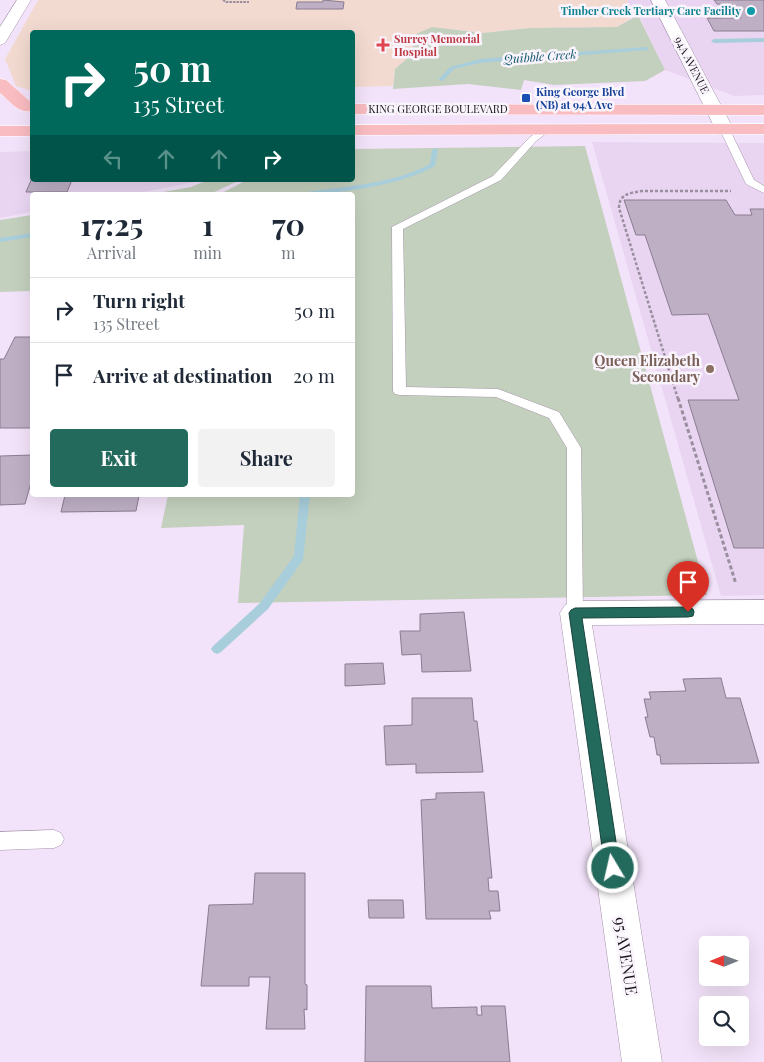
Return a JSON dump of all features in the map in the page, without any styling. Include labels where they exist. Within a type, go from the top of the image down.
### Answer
[{"type":"main road","points":[[0,84],[30,111]]},
{"type":"main road","points":[[0,107],[30,111]]},
{"type":"main road","name":"KING GEORGE BOULEVARD","points":[[355,109],[764,110]]},
{"type":"main road","points":[[0,118],[30,111]]},
{"type":"main road","name":"KING GEORGE BOULEVARD","points":[[355,130],[764,130]]},
{"type":"street","points":[[0,40],[24,0]]},
{"type":"street","name":"94A AVENUE","points":[[658,0],[725,130]]},
{"type":"street","points":[[575,613],[754,612]]},
{"type":"street","name":"95 AVENUE","points":[[575,613],[642,1062]]},
{"type":"lane","points":[[545,130],[533,139],[496,178],[397,227],[400,391],[498,393],[554,415],[574,448],[575,613]]},
{"type":"lane","points":[[725,130],[750,182],[764,190]]},
{"type":"lane","points":[[0,840],[54,839]]},
{"type":"path","points":[[223,0],[226,2],[249,2]]},
{"type":"path","points":[[736,190],[640,191],[622,197],[618,202],[754,612]]},
{"type":"shaded area","name":"Surrey Memorial Hospital","points":[[38,0],[627,0],[634,16],[617,27],[529,28],[483,33],[450,29],[416,34],[411,55],[395,69],[393,86],[355,87],[355,30],[30,30],[30,90],[16,86],[5,59]]},
{"type":"shaded area","points":[[627,0],[764,0],[764,95],[734,96],[665,70],[639,15],[634,16]]},
{"type":"shaded area","name":"Queen Elizabeth Secondary","points":[[592,142],[764,143],[764,595],[721,596]]},
{"type":"shaded area","points":[[30,151],[30,182],[195,182],[143,192],[30,192],[30,212],[0,218],[0,152]]},
{"type":"green space","points":[[638,15],[665,70],[645,81],[554,85],[524,80],[521,90],[468,84],[393,89],[395,69],[411,55],[416,34],[432,27],[483,33],[529,28],[617,27]]},
{"type":"green space","points":[[585,146],[707,595],[238,603],[244,525],[161,528],[168,497],[355,497],[355,192],[224,192],[243,182],[355,182],[355,149]]},
{"type":"green space","points":[[203,182],[236,182],[214,192],[163,192],[191,187]]},
{"type":"green space","points":[[30,215],[30,291],[0,292],[0,220]]},
{"type":"building","points":[[323,0],[344,2],[343,9],[296,9],[297,2],[323,2]]},
{"type":"building","name":"Timber Creek Tertiary Care Facility","points":[[714,0],[764,0],[764,31],[714,31],[707,18],[741,18],[733,5],[717,4]]},
{"type":"building","points":[[30,182],[71,182],[67,192],[26,192]]},
{"type":"building","points":[[624,200],[726,200],[735,215],[752,215],[750,209],[764,209],[764,548],[734,548],[688,400],[739,400],[708,314],[672,315],[645,235],[636,235]]},
{"type":"building","points":[[15,337],[30,337],[30,428],[0,428],[0,359],[4,359]]},
{"type":"building","points":[[30,455],[30,486],[25,504],[0,505],[0,456]]},
{"type":"building","points":[[65,497],[139,497],[136,511],[61,512]]},
{"type":"building","points":[[464,612],[471,671],[422,672],[421,654],[402,655],[400,631],[420,631],[420,614]]},
{"type":"building","points":[[383,663],[385,684],[345,686],[345,664]]},
{"type":"building","points":[[721,678],[726,698],[740,698],[759,763],[661,764],[660,755],[657,755],[654,737],[650,737],[645,717],[648,717],[644,699],[651,699],[649,692],[686,691],[683,679]]},
{"type":"building","points":[[412,698],[472,698],[474,721],[477,721],[483,772],[416,773],[416,764],[386,765],[384,726],[412,725]]},
{"type":"building","points":[[484,792],[492,878],[488,878],[489,891],[498,891],[500,911],[489,911],[491,919],[426,919],[421,800],[436,799],[436,793]]},
{"type":"building","points":[[255,873],[305,873],[305,984],[307,985],[307,1010],[304,1009],[305,1029],[266,1029],[270,977],[249,977],[249,986],[201,986],[209,905],[253,904]]},
{"type":"building","points":[[368,900],[403,900],[404,918],[369,918]]},
{"type":"building","points":[[366,986],[431,986],[432,1008],[477,1007],[477,1015],[482,1015],[481,1006],[505,1006],[510,1062],[365,1062]]},
{"type":"waterway","name":"Quibble Creek","points":[[714,41],[764,40]]},
{"type":"waterway","name":"Quibble Creek","points":[[441,80],[452,68],[480,61],[646,49]]},
{"type":"waterway","name":"Quibble Creek","points":[[319,192],[390,180],[422,171],[433,165],[435,150]]},
{"type":"waterway","name":"Quibble Creek","points":[[0,240],[30,235]]},
{"type":"waterway","points":[[217,649],[264,606],[299,557],[305,497]]},
{"type":"place","name":"Timber Creek Tertiary Care Facility","points":[[751,11]]},
{"type":"place","name":"Surrey Memorial Hospital","points":[[383,45]]},
{"type":"place","name":"King George Blvd (NB) at 94A Ave","points":[[526,98]]},
{"type":"place","name":"Queen Elizabeth Secondary","points":[[710,369]]},
{"type":"route","points":[[613,868],[575,613],[688,612]]}]
